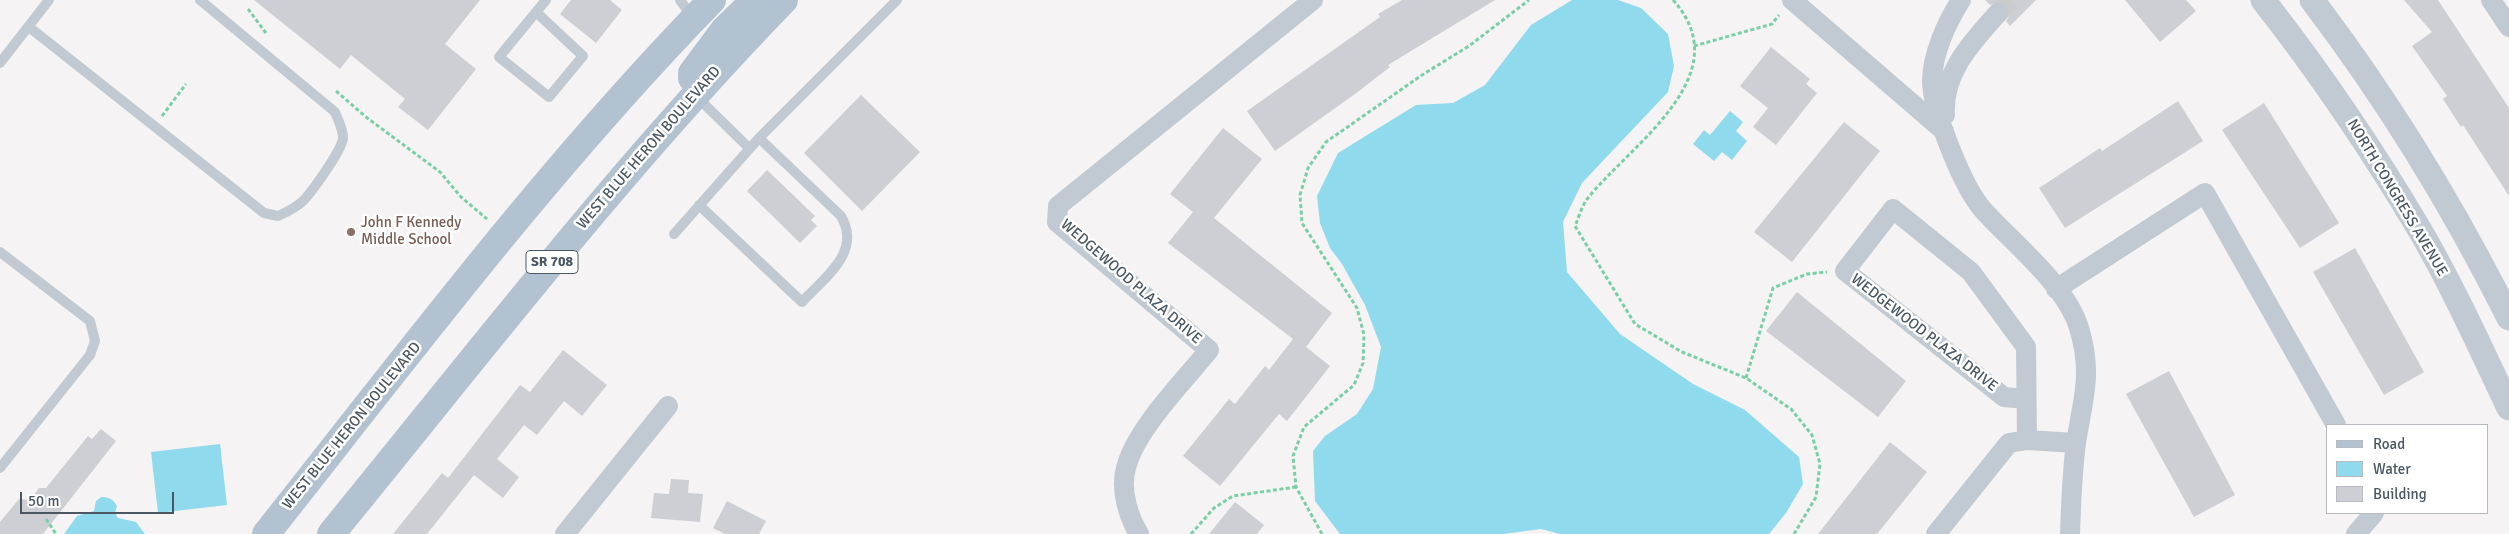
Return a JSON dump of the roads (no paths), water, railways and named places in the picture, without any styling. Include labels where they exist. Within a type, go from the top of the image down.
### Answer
[{"type":"main road","name":"WEST BLUE HERON BOULEVARD","points":[[266,534],[687,10],[712,0]]},
{"type":"main road","points":[[695,94],[692,74],[724,30],[755,0]]},
{"type":"main road","name":"WEST BLUE HERON BOULEVARD","points":[[331,534],[544,271],[650,144],[784,0]]},
{"type":"street","name":"WEDGEWOOD PLAZA DRIVE","points":[[1139,534],[1124,496],[1125,468],[1139,437],[1209,350],[1057,222],[1058,206],[1313,0]]},
{"type":"street","points":[[1961,0],[1941,42],[1932,80],[1938,112],[1969,188],[1982,209],[2022,249],[2056,289],[2078,325],[2088,366],[2085,406],[2076,443],[2071,491],[2070,534]]},
{"type":"street","name":"NORTH CONGRESS AVENUE","points":[[2263,0],[2316,69],[2369,147],[2421,233],[2468,321],[2509,408]]},
{"type":"street","points":[[2312,0],[2400,126],[2452,208],[2509,318]]},
{"type":"street","points":[[2491,0],[2509,28]]},
{"type":"street","points":[[1791,1],[1946,132]]},
{"type":"street","points":[[1946,132],[1944,107],[1947,88],[1953,72],[1966,51],[1998,13]]},
{"type":"street","points":[[2056,289],[2205,193],[2335,424]]},
{"type":"street","name":"WEDGEWOOD PLAZA DRIVE","points":[[2026,399],[2004,397],[1845,270],[1893,209],[1971,272],[2026,347],[2028,440]]},
{"type":"street","points":[[565,534],[668,406]]},
{"type":"street","points":[[1936,534],[2009,443],[2028,440],[2076,443]]},
{"type":"street","points":[[2356,534],[2373,514]]},
{"type":"lane","points":[[0,63],[50,0]]},
{"type":"lane","points":[[29,27],[264,213],[278,216],[304,200],[340,152],[343,138],[335,112],[200,0]]},
{"type":"lane","points":[[536,12],[583,56],[549,97],[499,57],[536,12],[546,0]]},
{"type":"lane","points":[[674,234],[749,148],[897,0]]},
{"type":"lane","points":[[695,94],[749,148]]},
{"type":"lane","points":[[699,205],[802,302],[844,256],[847,226],[841,216],[759,138]]},
{"type":"lane","points":[[0,252],[90,321],[95,341],[90,355],[0,468]]},
{"type":"water","points":[[1572,0],[1618,0],[1641,8],[1668,34],[1674,66],[1668,92],[1582,183],[1563,222],[1567,272],[1620,334],[1693,384],[1745,410],[1799,457],[1803,484],[1786,513],[1769,534],[1560,534],[1541,529],[1504,534],[1340,534],[1315,501],[1313,451],[1325,436],[1357,414],[1373,389],[1381,347],[1365,305],[1342,264],[1330,248],[1320,223],[1317,196],[1338,153],[1416,105],[1453,103],[1485,85],[1531,25]]},
{"type":"water","points":[[1730,111],[1743,122],[1736,131],[1747,141],[1732,160],[1722,152],[1714,161],[1693,144],[1704,130],[1710,135]]},
{"type":"water","points":[[220,444],[227,505],[158,513],[151,452]]},
{"type":"water","points":[[101,497],[109,498],[114,502],[117,506],[115,513],[118,518],[136,522],[145,534],[64,534],[77,516],[94,511],[96,501]]},
{"type":"tunnel","points":[[1998,13],[2011,0]]},
{"type":"place","name":"John F Kennedy Middle School","points":[[351,232]]}]
